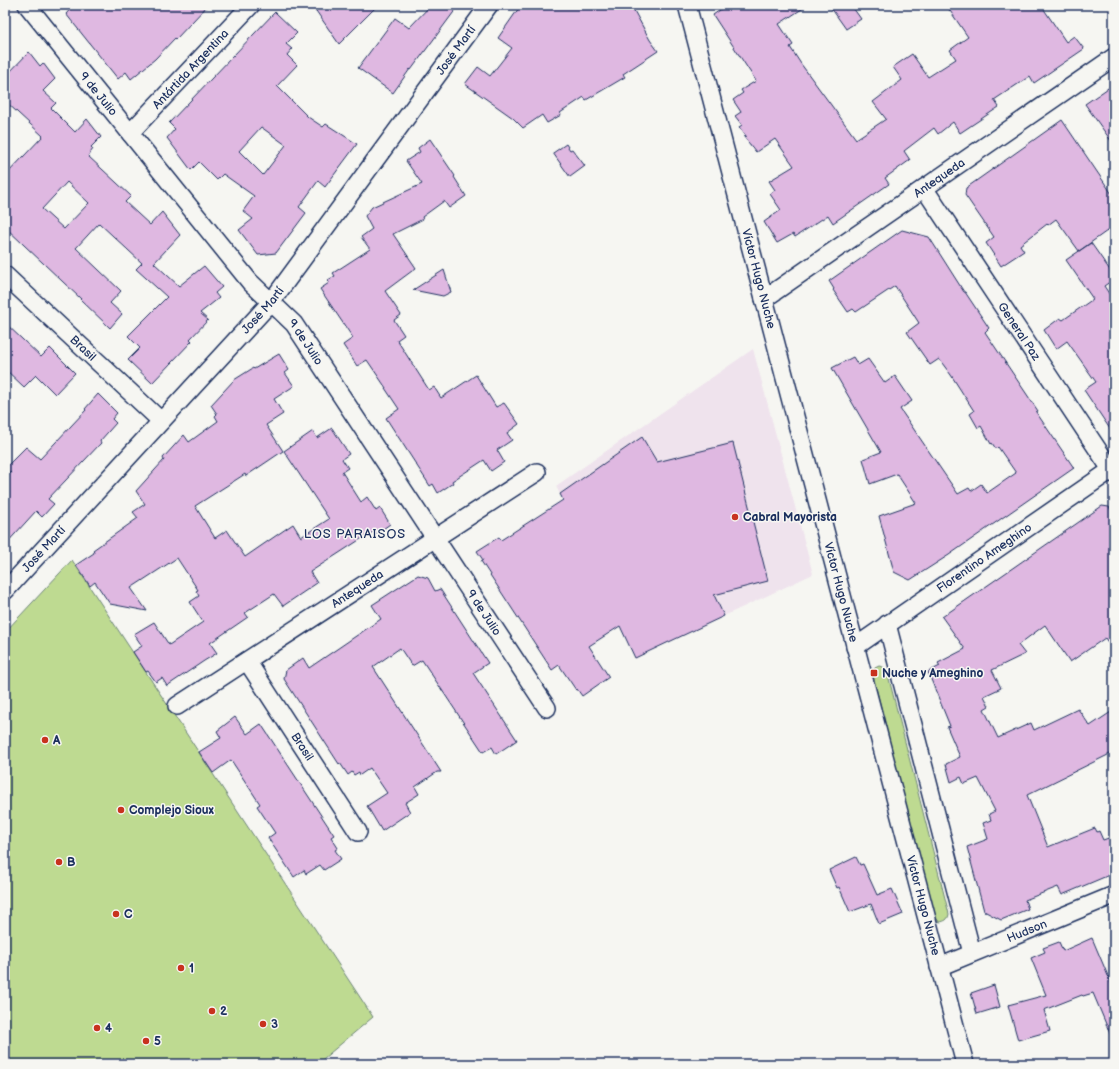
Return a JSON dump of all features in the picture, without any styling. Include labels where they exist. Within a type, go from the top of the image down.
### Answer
[{"type":"street","name":"9 de Julio","points":[[27,5],[250,282],[294,324],[547,708]]},
{"type":"street","name":"Antártida Argentina","points":[[130,133],[251,5]]},
{"type":"street","name":"José Martí","points":[[7,585],[271,302],[489,5]]},
{"type":"street","name":"Víctor Hugo Nuche","points":[[687,5],[965,1064]]},
{"type":"street","name":"Antequeda","points":[[764,298],[1114,58]]},
{"type":"street","name":"General Paz","points":[[924,188],[1113,471]]},
{"type":"street","name":"Brasil","points":[[5,275],[161,421]]},
{"type":"street","name":"Florentino Ameghino","points":[[855,647],[1113,471]]},
{"type":"street","name":"Antequeda","points":[[177,706],[536,472]]},
{"type":"street","points":[[887,624],[972,953]]},
{"type":"street","name":"Brasil","points":[[247,660],[358,832]]},
{"type":"street","name":"Hudson","points":[[939,967],[1114,895]]},
{"type":"shaded area","points":[[753,349],[813,574],[636,659],[556,486]]},
{"type":"green space","name":"Complejo Sioux","points":[[72,560],[373,1017],[317,1064],[5,1064],[5,632]]},
{"type":"green space","points":[[879,666],[883,667],[887,671],[949,914],[947,919],[942,922],[934,917],[872,672]]},
{"type":"building","points":[[74,5],[208,5],[176,39],[175,38],[155,59],[131,79],[126,72],[118,79],[66,14]]},
{"type":"building","points":[[312,5],[378,5],[339,44]]},
{"type":"building","points":[[431,5],[459,5],[393,93],[358,68],[395,18],[409,28]]},
{"type":"building","points":[[521,5],[631,5],[650,40],[658,51],[623,74],[625,77],[586,100],[584,97],[560,113],[561,115],[547,123],[542,115],[523,128],[513,118],[465,84],[478,67],[490,76],[512,48],[498,38]]},
{"type":"building","points":[[727,5],[808,5],[779,24],[793,45],[790,47],[801,64],[856,139],[886,119],[873,102],[902,80],[893,67],[912,54],[928,77],[956,59],[950,50],[968,37],[946,5],[1041,5],[1066,42],[1074,36],[1084,49],[1034,83],[1030,76],[994,100],[999,107],[960,133],[953,122],[938,134],[934,128],[904,151],[910,160],[885,178],[889,184],[833,223],[828,215],[795,237],[793,234],[777,243],[764,222],[781,210],[770,194],[775,190],[769,181],[794,166],[775,139],[756,152],[744,137],[746,136],[739,127],[742,125],[735,116],[741,112],[733,100],[743,93],[741,90],[756,81],[713,15]]},
{"type":"building","points":[[829,5],[851,5],[861,19],[846,29]]},
{"type":"building","points":[[275,12],[297,33],[286,44],[292,49],[287,55],[297,65],[277,86],[308,117],[323,127],[326,124],[357,144],[325,187],[318,181],[299,207],[306,213],[276,253],[258,255],[239,230],[253,219],[243,211],[254,196],[223,174],[217,180],[199,162],[191,170],[167,138],[175,129],[169,123]],"holes":[[[261,127],[286,145],[263,175],[239,151]]]},
{"type":"building","points":[[29,52],[40,66],[43,63],[55,79],[43,91],[56,103],[51,108],[75,132],[87,119],[101,137],[91,147],[93,149],[88,156],[131,196],[125,202],[150,225],[162,212],[180,235],[154,263],[179,286],[204,266],[222,287],[215,293],[219,298],[200,313],[208,320],[190,339],[192,341],[152,383],[128,360],[140,348],[128,336],[167,297],[136,269],[142,263],[99,223],[76,248],[121,291],[110,303],[122,314],[110,328],[5,227],[5,176],[43,136],[5,101],[5,77]],"holes":[[[67,182],[89,203],[64,229],[42,209]]]},
{"type":"building","points":[[1114,84],[1114,145],[1085,104]]},
{"type":"building","points":[[1062,120],[1114,197],[1114,226],[1079,251],[1056,219],[1048,225],[1047,224],[1020,245],[1024,251],[1001,266],[986,243],[994,237],[965,195],[966,188]]},
{"type":"building","points":[[430,139],[455,176],[454,177],[466,196],[449,208],[444,201],[422,217],[423,219],[393,234],[416,268],[385,291],[401,315],[394,320],[404,335],[397,340],[429,390],[434,387],[441,398],[476,375],[496,407],[504,403],[519,424],[507,433],[512,440],[497,450],[504,462],[491,471],[484,460],[452,481],[453,483],[438,493],[433,484],[430,486],[386,418],[399,409],[367,360],[357,366],[343,345],[353,338],[320,289],[329,283],[328,280],[335,276],[333,273],[370,249],[361,237],[372,229],[365,216],[372,207],[422,184],[406,161],[420,152],[418,148]]},
{"type":"building","points":[[566,144],[570,150],[572,149],[585,166],[570,177],[553,153]]},
{"type":"building","points":[[902,230],[929,237],[989,328],[985,332],[1074,468],[949,555],[910,580],[894,572],[879,516],[916,503],[897,474],[870,484],[863,459],[881,452],[832,368],[853,357],[858,365],[868,359],[885,383],[895,376],[912,401],[900,409],[958,494],[969,488],[971,491],[981,484],[987,493],[1016,473],[998,447],[996,449],[992,443],[991,444],[981,426],[978,428],[970,414],[974,411],[939,359],[930,365],[907,332],[919,323],[895,286],[856,312],[853,309],[848,312],[833,290],[834,289],[829,281]]},
{"type":"building","points":[[1091,243],[1114,276],[1114,279],[1104,286],[1114,301],[1114,435],[1084,390],[1096,382],[1067,341],[1056,349],[1044,330],[1060,318],[1063,320],[1093,299],[1066,260]]},
{"type":"building","points":[[444,270],[451,292],[443,296],[413,290]]},
{"type":"building","points":[[5,323],[41,357],[50,348],[75,373],[55,394],[36,375],[24,387],[5,369]]},
{"type":"building","points":[[279,354],[289,370],[285,373],[294,386],[274,399],[283,414],[266,425],[283,451],[246,476],[245,474],[195,506],[215,538],[227,530],[245,557],[293,524],[301,537],[329,519],[284,451],[313,431],[317,438],[332,428],[349,454],[342,459],[348,468],[342,472],[361,502],[367,497],[376,511],[380,508],[390,524],[376,534],[374,531],[368,536],[367,535],[310,572],[317,583],[283,606],[274,594],[245,613],[248,617],[210,643],[217,653],[167,686],[162,678],[156,682],[148,671],[146,672],[133,652],[142,646],[134,634],[154,622],[169,645],[203,622],[190,602],[199,596],[196,591],[198,590],[177,558],[131,588],[147,611],[110,604],[95,582],[90,586],[76,565],[94,553],[93,550],[138,518],[133,512],[145,504],[136,491],[184,435],[189,442],[218,421],[215,416],[217,414],[211,405],[234,380]]},
{"type":"building","points":[[98,394],[117,413],[112,419],[116,423],[100,441],[101,443],[48,499],[54,504],[42,517],[36,511],[5,545],[5,480],[11,473],[5,468],[26,447],[40,459],[86,410],[85,409]]},
{"type":"building","points":[[642,437],[657,462],[733,443],[768,581],[714,595],[724,616],[635,658],[620,626],[589,646],[609,677],[582,696],[577,689],[576,690],[559,665],[552,670],[481,561],[483,560],[477,551],[499,537],[501,540],[563,500],[560,494]]},
{"type":"building","points":[[1102,506],[1109,507],[1114,514],[1114,651],[1105,638],[1070,662],[1045,625],[1018,645],[1025,654],[992,670],[1001,688],[984,696],[989,706],[984,709],[998,738],[1031,723],[1034,730],[1078,709],[1090,726],[1114,710],[1114,752],[1027,795],[1048,847],[1095,828],[1097,832],[1099,831],[1103,840],[1114,836],[1114,873],[1062,895],[1058,887],[1025,900],[1028,909],[1001,920],[984,911],[967,847],[988,839],[983,823],[991,820],[989,814],[995,811],[978,778],[964,784],[961,777],[951,782],[946,764],[960,757],[947,727],[950,726],[928,672],[940,666],[938,663],[965,649],[942,617]]},
{"type":"building","points":[[418,575],[428,578],[435,591],[440,589],[488,663],[473,673],[517,740],[496,754],[492,747],[483,752],[422,660],[412,666],[400,648],[373,667],[441,772],[437,772],[415,787],[419,794],[405,803],[410,812],[382,831],[367,806],[387,793],[370,768],[360,775],[359,772],[354,775],[352,772],[348,775],[340,763],[339,764],[284,679],[286,670],[303,658],[309,668],[381,619],[372,605]]},
{"type":"building","points":[[235,717],[247,734],[261,724],[334,835],[331,837],[338,848],[335,850],[341,859],[324,870],[320,865],[306,874],[304,870],[294,877],[268,838],[275,833],[257,806],[260,804],[231,760],[213,773],[199,752],[221,738],[217,731]]},
{"type":"building","points":[[856,857],[860,865],[863,864],[877,895],[892,889],[903,914],[879,924],[871,904],[850,912],[839,887],[837,888],[829,870]]},
{"type":"building","points":[[1092,938],[1114,990],[1114,1043],[1093,993],[1082,995],[1044,1010],[1050,1031],[1018,1040],[1008,1005],[1046,995],[1031,958],[1045,952],[1043,948],[1059,942],[1063,951]]},
{"type":"building","points":[[994,985],[1000,1007],[977,1014],[971,993]]},
{"type":"place","name":"Cabral Mayorista","points":[[735,517]]},
{"type":"place","name":"Nuche y Ameghino","points":[[874,673]]},
{"type":"place","name":"A","points":[[45,740]]},
{"type":"place","name":"Complejo Sioux","points":[[121,810]]},
{"type":"place","name":"B","points":[[59,862]]},
{"type":"place","name":"C","points":[[116,914]]},
{"type":"place","name":"1","points":[[181,968]]},
{"type":"place","name":"2","points":[[212,1011]]},
{"type":"place","name":"3","points":[[263,1024]]},
{"type":"place","name":"4","points":[[97,1028]]},
{"type":"place","name":"5","points":[[146,1041]]},
{"type":"district","name":"LOS PARAISOS","points":[[355,533]]}]
